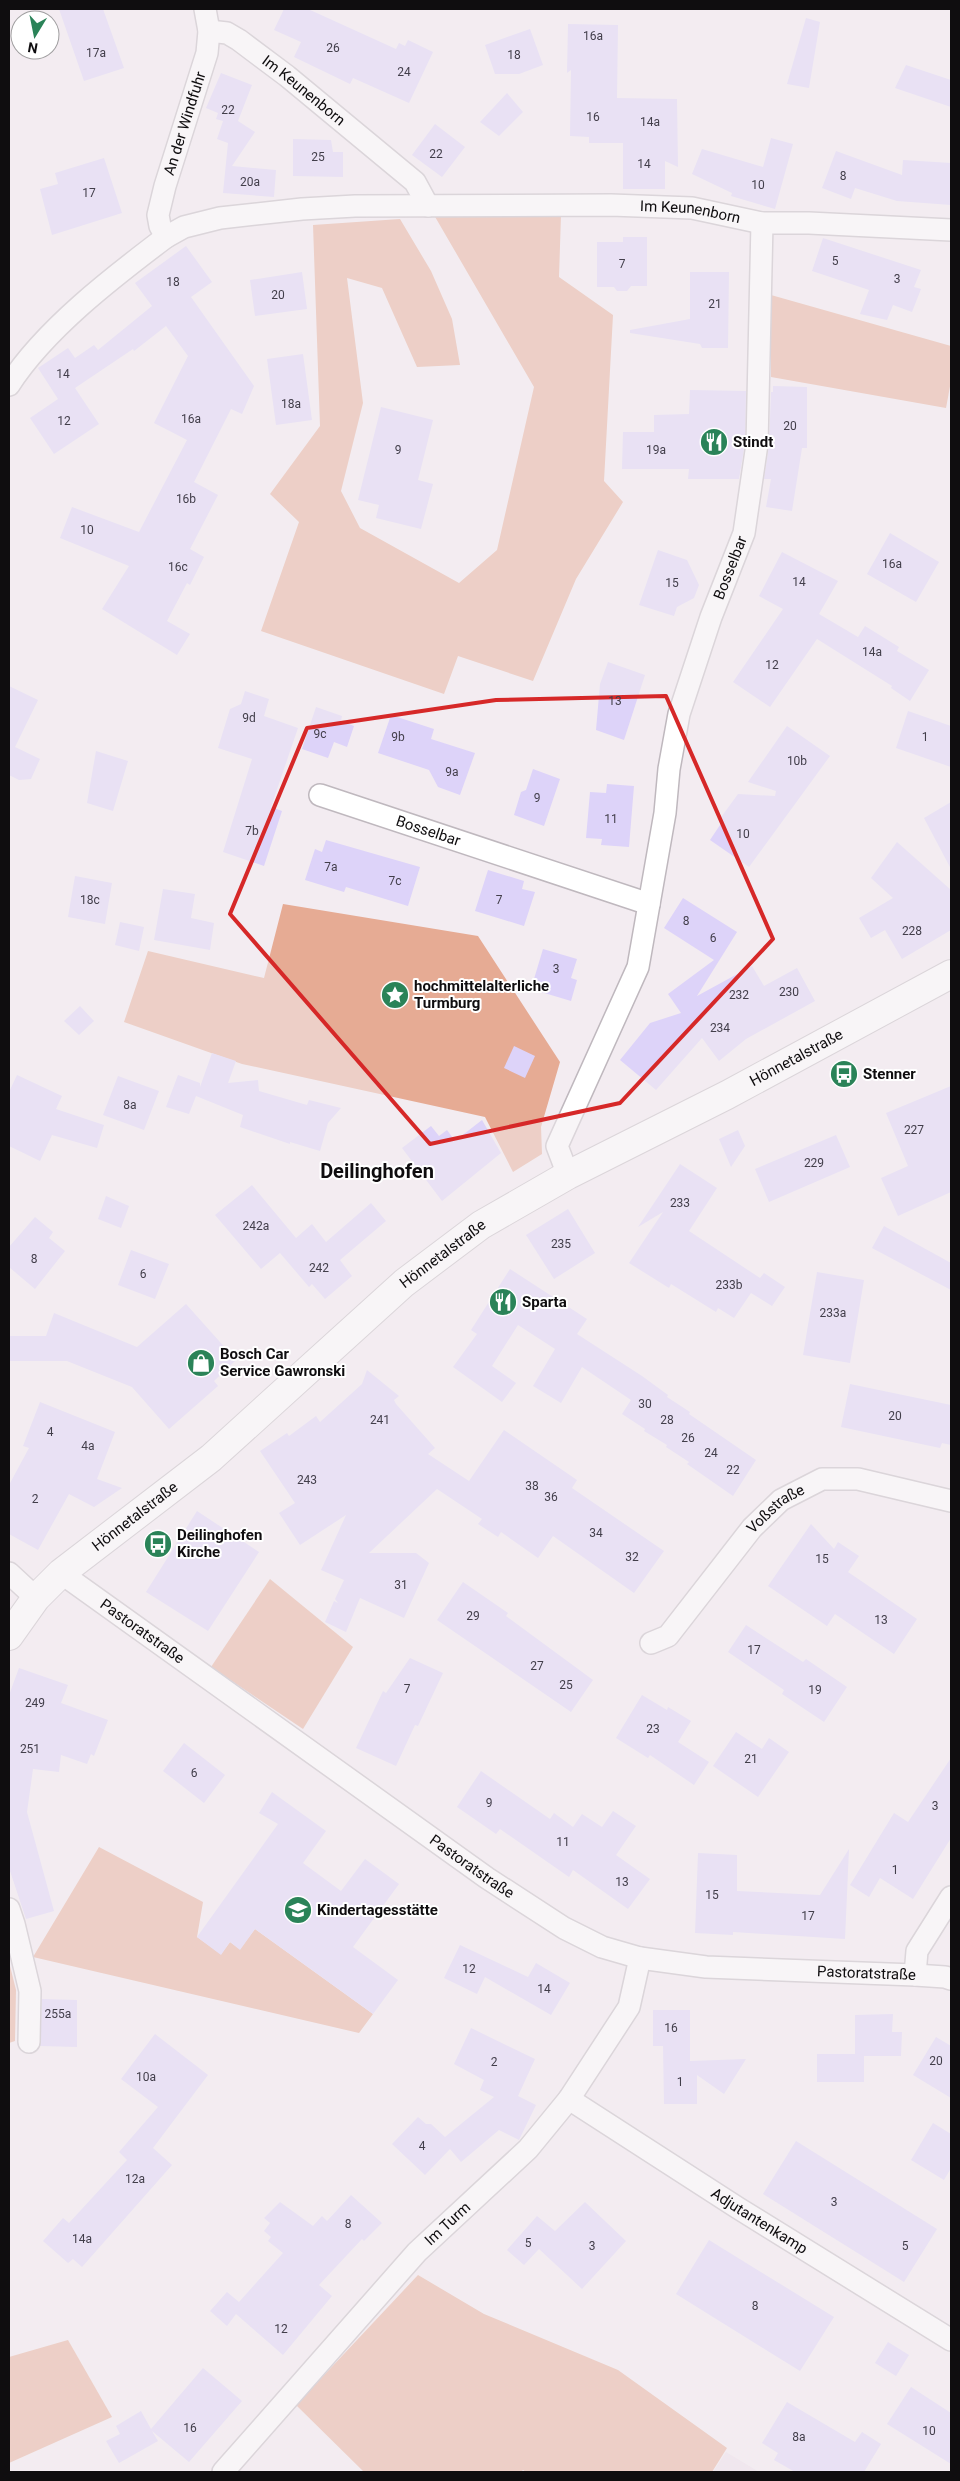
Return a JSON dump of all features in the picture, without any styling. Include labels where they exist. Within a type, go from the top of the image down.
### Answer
[{"type":"main road","name":"Hönnetalstraße","points":[[9,1636],[36,1598],[61,1573],[211,1458],[404,1283],[481,1225],[568,1175],[736,1090],[951,974]]},
{"type":"street","name":"An der Windfuhr","points":[[166,237],[160,226],[158,215],[165,186],[207,53],[209,31],[204,9]]},
{"type":"street","name":"Im Keunenborn","points":[[209,31],[227,33],[287,76],[415,182],[428,206]]},
{"type":"street","name":"Im Keunenborn","points":[[166,237],[184,227],[220,218],[302,209],[355,206],[611,205],[692,208],[762,223],[809,223],[951,230]]},
{"type":"street","name":"Bosselbar","points":[[568,1175],[557,1146],[638,967],[666,813],[669,769],[679,714],[711,617],[744,533],[758,434],[762,223]]},
{"type":"street","points":[[9,386],[24,362],[81,306],[166,237]]},
{"type":"street","name":"Bosselbar","points":[[320,795],[649,904]]},
{"type":"street","name":"Voßstraße","points":[[651,1643],[668,1636],[752,1528],[781,1500],[822,1479],[858,1479],[951,1501]]},
{"type":"street","points":[[9,1573],[36,1598]]},
{"type":"street","name":"Pastoratstraße","points":[[61,1573],[487,1878],[564,1928],[602,1947],[640,1958],[706,1967],[914,1975],[951,1979]]},
{"type":"street","points":[[914,1975],[917,1951],[951,1896]]},
{"type":"street","points":[[9,1910],[30,1991],[29,2042]]},
{"type":"street","name":"Im Turm","points":[[223,2472],[417,2252],[528,2149],[569,2099],[629,2007],[640,1958]]},
{"type":"street","name":"Adjutantenkamp","points":[[569,2099],[730,2203],[951,2340]]},
{"type":"highlighted area","points":[[666,696],[773,939],[620,1103],[430,1144],[230,914],[307,728],[496,700]]},
{"type":"shaded area","points":[[434,215],[561,215],[559,277],[613,315],[604,481],[623,502],[576,579],[533,681],[458,656],[444,694],[261,631],[299,522],[270,494],[320,426],[313,225],[400,219],[431,271],[452,319],[460,365],[417,367],[382,288],[347,278],[363,403],[341,491],[360,528],[459,583],[497,550],[534,387]]},
{"type":"shaded area","points":[[771,295],[951,346],[951,381],[946,408],[771,377]]},
{"type":"shaded area","points":[[283,904],[478,936],[560,1062],[541,1127],[542,1154],[513,1172],[485,1117],[242,1064],[124,1022],[148,951],[264,978]]},
{"type":"shaded area","points":[[270,1579],[353,1647],[303,1729],[211,1667]]},
{"type":"shaded area","points":[[99,1847],[203,1902],[197,1937],[221,1954],[230,1942],[240,1949],[255,1929],[373,2014],[359,2033],[33,1957]]},
{"type":"shaded area","points":[[9,1962],[16,1990],[15,2041],[9,2043]]},
{"type":"shaded area","points":[[418,2275],[484,2314],[618,2370],[727,2448],[712,2472],[526,2472],[523,2470],[521,2472],[364,2472],[296,2405]]},
{"type":"shaded area","points":[[68,2340],[112,2417],[9,2463],[9,2357]]},
{"type":"shaded area","points":[[726,2452],[759,2472],[713,2472]]},
{"type":"building","points":[[103,9],[124,68],[84,81],[59,10]]},
{"type":"building","points":[[284,9],[308,9],[396,49],[399,43],[405,46],[408,40],[433,52],[409,103],[353,78],[350,84],[294,57],[301,42],[274,30]]},
{"type":"building","points":[[806,18],[820,22],[809,88],[787,84]]},
{"type":"building","points":[[568,24],[618,25],[617,98],[677,99],[678,167],[665,161],[665,189],[623,189],[623,143],[589,143],[589,137],[570,136],[571,70],[567,73]]},
{"type":"building","points":[[530,29],[543,65],[519,74],[495,74],[485,45]]},
{"type":"building","points":[[906,65],[951,80],[951,107],[895,88]]},
{"type":"building","points":[[221,73],[252,85],[238,121],[255,132],[232,166],[276,170],[274,197],[223,193],[228,143],[217,139],[223,121],[216,119],[218,113],[206,108]]},
{"type":"building","points":[[507,93],[523,112],[499,136],[480,122]]},
{"type":"building","points":[[435,124],[465,147],[442,177],[412,155]]},
{"type":"building","points":[[771,138],[793,144],[775,209],[731,196],[732,193],[692,174],[702,149],[763,167]]},
{"type":"building","points":[[293,139],[331,140],[333,152],[343,152],[343,177],[293,176]]},
{"type":"building","points":[[836,151],[902,175],[903,160],[951,163],[951,205],[897,201],[855,188],[851,199],[822,188]]},
{"type":"building","points":[[104,158],[122,213],[52,235],[40,189],[58,184],[55,173]]},
{"type":"building","points":[[623,237],[647,237],[647,286],[631,286],[627,291],[617,291],[614,287],[597,287],[597,242],[623,242]]},
{"type":"building","points":[[823,238],[921,270],[914,287],[921,289],[912,312],[893,305],[887,320],[860,314],[869,290],[812,271]]},
{"type":"building","points":[[186,246],[212,282],[191,297],[254,386],[242,414],[231,409],[194,482],[218,495],[190,549],[204,557],[190,585],[187,583],[167,621],[190,634],[177,655],[102,609],[129,566],[60,538],[72,507],[139,532],[187,440],[154,423],[188,356],[166,326],[134,351],[133,349],[75,388],[99,424],[54,454],[30,418],[58,399],[38,368],[68,348],[75,358],[94,345],[98,350],[152,306],[135,283]]},
{"type":"building","points":[[302,272],[307,309],[255,316],[250,280]]},
{"type":"building","points":[[690,272],[729,272],[728,348],[702,348],[700,344],[630,333],[630,330],[690,319]]},
{"type":"building","points":[[303,354],[312,420],[276,425],[267,359]]},
{"type":"building","points":[[773,386],[807,387],[807,448],[802,448],[792,511],[766,507],[771,479],[764,479],[769,446],[771,392],[773,392]]},
{"type":"building","points":[[690,390],[746,391],[745,443],[739,479],[688,479],[689,469],[622,469],[623,432],[654,432],[654,415],[689,414]]},
{"type":"building","points":[[381,407],[433,420],[418,480],[433,484],[421,529],[376,518],[379,505],[358,500]]},
{"type":"building","points":[[890,533],[939,562],[916,602],[867,574]]},
{"type":"building","points":[[658,550],[687,560],[699,585],[694,598],[677,607],[674,616],[639,605]]},
{"type":"building","points":[[782,552],[838,581],[819,614],[858,637],[865,626],[899,647],[897,651],[929,670],[910,701],[891,688],[892,686],[817,639],[770,707],[733,682],[783,609],[759,596]]},
{"type":"building","points":[[608,662],[645,675],[624,740],[596,730],[600,684]]},
{"type":"building","points":[[9,686],[38,700],[15,747],[40,759],[31,779],[19,780],[9,775]]},
{"type":"building","points":[[245,691],[269,699],[264,716],[298,728],[271,807],[282,811],[264,866],[223,852],[252,759],[218,748],[230,709],[241,704]]},
{"type":"building","points":[[316,707],[342,716],[341,721],[354,726],[347,747],[334,742],[328,758],[302,749]]},
{"type":"building","points":[[908,711],[951,726],[951,767],[896,748]]},
{"type":"building","points":[[391,715],[434,729],[431,739],[475,753],[460,795],[438,787],[429,770],[378,753]]},
{"type":"building","points":[[787,726],[830,756],[749,867],[710,840],[722,822],[719,820],[738,794],[775,796],[776,791],[748,782]]},
{"type":"building","points":[[96,751],[128,761],[113,811],[87,803]]},
{"type":"building","points":[[533,769],[560,779],[544,826],[514,815],[521,792],[526,790]]},
{"type":"building","points":[[607,784],[634,786],[629,847],[601,845],[602,839],[586,838],[590,792],[606,793]]},
{"type":"building","points":[[951,802],[951,869],[924,818]]},
{"type":"building","points":[[326,840],[420,867],[408,906],[346,887],[344,892],[305,880],[315,849],[322,852]]},
{"type":"building","points":[[897,842],[951,890],[951,930],[902,959],[885,930],[871,938],[859,918],[893,898],[871,878]]},
{"type":"building","points":[[488,870],[524,881],[522,889],[535,892],[524,926],[475,911]]},
{"type":"building","points":[[75,876],[112,883],[105,924],[68,917]]},
{"type":"building","points":[[163,889],[195,894],[191,918],[214,923],[210,950],[154,940]]},
{"type":"building","points":[[683,898],[737,932],[697,996],[752,966],[764,986],[797,968],[815,1001],[746,1039],[719,1061],[702,1038],[656,1090],[620,1060],[650,1023],[681,1013],[668,994],[714,960],[664,928]]},
{"type":"building","points":[[120,922],[144,927],[139,951],[115,945]]},
{"type":"building","points":[[543,949],[577,959],[571,978],[577,980],[571,1001],[531,989]]},
{"type":"building","points":[[80,1006],[94,1021],[79,1035],[64,1021]]},
{"type":"building","points":[[514,1046],[535,1056],[525,1078],[504,1068]]},
{"type":"building","points":[[212,1053],[236,1061],[228,1083],[258,1080],[259,1091],[307,1105],[309,1100],[341,1108],[328,1123],[320,1151],[290,1142],[290,1144],[240,1127],[243,1115],[196,1096],[189,1114],[166,1107],[178,1075],[200,1083],[200,1087]]},
{"type":"building","points":[[17,1075],[62,1096],[56,1109],[104,1125],[97,1148],[52,1135],[40,1161],[9,1146],[9,1092]]},
{"type":"building","points":[[118,1076],[159,1091],[144,1130],[103,1115]]},
{"type":"building","points":[[951,1086],[951,1192],[898,1216],[881,1178],[908,1166],[886,1113]]},
{"type":"building","points":[[482,1120],[501,1153],[442,1201],[402,1148],[431,1126],[439,1136],[447,1130],[455,1141]]},
{"type":"building","points":[[738,1130],[745,1146],[731,1167],[719,1139]]},
{"type":"building","points":[[836,1135],[850,1167],[769,1202],[755,1169]]},
{"type":"building","points":[[680,1164],[717,1188],[689,1231],[760,1278],[764,1273],[785,1287],[772,1306],[751,1293],[734,1318],[718,1308],[716,1312],[671,1284],[669,1288],[629,1263],[663,1212],[638,1227]]},
{"type":"building","points":[[252,1185],[296,1238],[312,1224],[326,1242],[371,1203],[386,1221],[340,1260],[352,1276],[325,1299],[312,1284],[309,1287],[280,1253],[261,1269],[215,1215]]},
{"type":"building","points":[[106,1196],[129,1206],[121,1228],[98,1219]]},
{"type":"building","points":[[568,1209],[595,1253],[554,1279],[526,1235]]},
{"type":"building","points":[[35,1217],[53,1232],[49,1238],[65,1251],[35,1289],[9,1267],[9,1247]]},
{"type":"building","points":[[884,1226],[951,1263],[951,1290],[872,1248]]},
{"type":"building","points":[[131,1250],[169,1264],[155,1299],[118,1285]]},
{"type":"building","points":[[510,1269],[587,1319],[577,1334],[642,1376],[668,1395],[667,1397],[690,1412],[689,1414],[756,1460],[733,1496],[687,1464],[689,1462],[666,1447],[667,1445],[644,1431],[645,1429],[622,1414],[631,1400],[582,1367],[561,1403],[533,1386],[555,1349],[518,1325],[492,1366],[516,1383],[502,1402],[453,1367],[477,1334],[471,1330]]},
{"type":"building","points":[[817,1272],[864,1280],[850,1363],[803,1355]]},
{"type":"building","points":[[186,1304],[236,1360],[214,1381],[218,1386],[169,1429],[132,1387],[67,1361],[9,1361],[9,1336],[46,1336],[54,1313],[137,1347]]},
{"type":"building","points":[[367,1370],[399,1396],[394,1400],[396,1404],[435,1448],[428,1454],[469,1481],[504,1430],[577,1480],[572,1488],[664,1551],[634,1593],[553,1536],[538,1558],[501,1532],[498,1537],[478,1524],[482,1519],[437,1489],[369,1553],[416,1553],[429,1563],[404,1618],[360,1598],[346,1632],[325,1622],[334,1601],[338,1603],[335,1599],[344,1580],[321,1570],[346,1515],[300,1545],[279,1513],[295,1503],[260,1451],[287,1433],[289,1436],[316,1416],[320,1422],[362,1384]]},
{"type":"building","points":[[850,1384],[951,1405],[951,1445],[942,1443],[940,1448],[841,1427]]},
{"type":"building","points":[[40,1402],[115,1432],[97,1479],[122,1488],[94,1507],[69,1494],[38,1550],[9,1534],[9,1485],[29,1448],[23,1446]]},
{"type":"building","points":[[197,1511],[259,1552],[208,1631],[146,1592]]},
{"type":"building","points":[[811,1524],[834,1549],[838,1542],[859,1556],[848,1572],[917,1619],[894,1654],[835,1614],[827,1626],[768,1586]]},
{"type":"building","points":[[463,1582],[508,1613],[506,1616],[593,1680],[571,1712],[437,1620]]},
{"type":"building","points":[[746,1625],[803,1662],[806,1659],[847,1687],[824,1722],[782,1694],[784,1690],[728,1652]]},
{"type":"building","points":[[410,1658],[443,1673],[418,1726],[415,1725],[396,1766],[356,1748],[383,1691],[386,1693]]},
{"type":"building","points":[[19,1668],[68,1685],[61,1703],[108,1720],[94,1756],[91,1754],[87,1764],[61,1755],[59,1772],[33,1769],[27,1812],[54,1911],[26,1919],[9,1868],[9,1695]]},
{"type":"building","points":[[642,1695],[667,1710],[668,1707],[691,1721],[678,1742],[709,1762],[694,1785],[650,1755],[648,1758],[616,1738]]},
{"type":"building","points":[[736,1732],[762,1749],[769,1738],[789,1752],[758,1797],[713,1766]]},
{"type":"building","points":[[184,1743],[225,1775],[204,1803],[163,1771]]},
{"type":"building","points":[[951,1758],[951,1838],[913,1899],[880,1878],[869,1897],[850,1885],[894,1813],[908,1822]]},
{"type":"building","points":[[481,1771],[550,1819],[554,1813],[573,1827],[582,1814],[602,1827],[613,1811],[636,1826],[616,1855],[650,1879],[628,1909],[573,1870],[569,1877],[500,1829],[496,1834],[457,1807]]},
{"type":"building","name":"Kindertagesstätte","points":[[272,1792],[326,1831],[303,1863],[341,1891],[365,1859],[399,1884],[353,1947],[398,1980],[373,2014],[255,1929],[240,1950],[230,1942],[221,1955],[197,1937],[278,1824],[259,1813]]},
{"type":"building","points":[[849,1849],[845,1939],[733,1932],[733,1935],[695,1933],[698,1853],[737,1855],[737,1891],[820,1895]]},
{"type":"building","points":[[460,1945],[528,1977],[536,1963],[570,1983],[551,2015],[485,1977],[477,1994],[444,1978]]},
{"type":"building","points":[[42,1999],[77,2000],[77,2047],[40,2046]]},
{"type":"building","points":[[653,2010],[690,2010],[690,2061],[746,2059],[724,2094],[697,2075],[697,2104],[664,2104],[663,2046],[653,2046]]},
{"type":"building","points":[[893,2014],[892,2032],[902,2032],[901,2056],[864,2056],[864,2082],[817,2082],[817,2054],[855,2054],[855,2015]]},
{"type":"building","points":[[471,2028],[535,2059],[518,2096],[536,2105],[519,2140],[499,2130],[461,2162],[450,2149],[425,2175],[392,2144],[418,2117],[426,2124],[431,2124],[445,2137],[494,2097],[480,2090],[484,2080],[454,2064]]},
{"type":"building","points":[[155,2034],[208,2075],[153,2148],[172,2165],[82,2267],[73,2259],[68,2263],[43,2241],[63,2218],[69,2223],[127,2160],[119,2152],[158,2107],[121,2079]]},
{"type":"building","points":[[936,2037],[951,2046],[951,2098],[913,2075]]},
{"type":"building","points":[[933,2123],[951,2134],[951,2168],[944,2180],[911,2160]]},
{"type":"building","points":[[796,2141],[937,2229],[904,2282],[763,2194]]},
{"type":"building","points":[[351,2195],[382,2223],[364,2241],[362,2239],[319,2285],[332,2296],[283,2355],[236,2314],[227,2326],[210,2311],[227,2292],[239,2302],[283,2253],[268,2241],[271,2237],[264,2231],[270,2223],[264,2218],[280,2202],[313,2226],[322,2216],[327,2221]]},
{"type":"building","points":[[585,2202],[626,2241],[582,2289],[539,2249],[524,2265],[507,2250],[537,2216],[555,2231]]},
{"type":"building","points":[[709,2240],[834,2317],[800,2371],[676,2294]]},
{"type":"building","points":[[888,2342],[909,2355],[896,2376],[875,2363]]},
{"type":"building","points":[[203,2368],[242,2401],[189,2462],[152,2431],[158,2441],[119,2463],[106,2441],[120,2434],[116,2426],[141,2411],[151,2429]]},
{"type":"building","points":[[911,2387],[951,2413],[951,2464],[887,2424]]},
{"type":"building","points":[[787,2402],[855,2442],[862,2432],[881,2444],[864,2472],[795,2472],[774,2460],[778,2453],[762,2443]]},
{"type":"place","name":"Stindt","points":[[714,442]]},
{"type":"place","name":"hochmittelalterliche Turmburg","points":[[395,995]]},
{"type":"place","name":"Stenner","points":[[844,1074]]},
{"type":"place","name":"Sparta","points":[[503,1302]]},
{"type":"place","name":"Bosch Car Service Gawronski","points":[[201,1363]]},
{"type":"place","name":"Deilinghofen Kirche","points":[[158,1544]]},
{"type":"place","name":"Kindertagesstätte","points":[[298,1910]]},
{"type":"district","name":"Deilinghofen","points":[[377,1171]]}]
